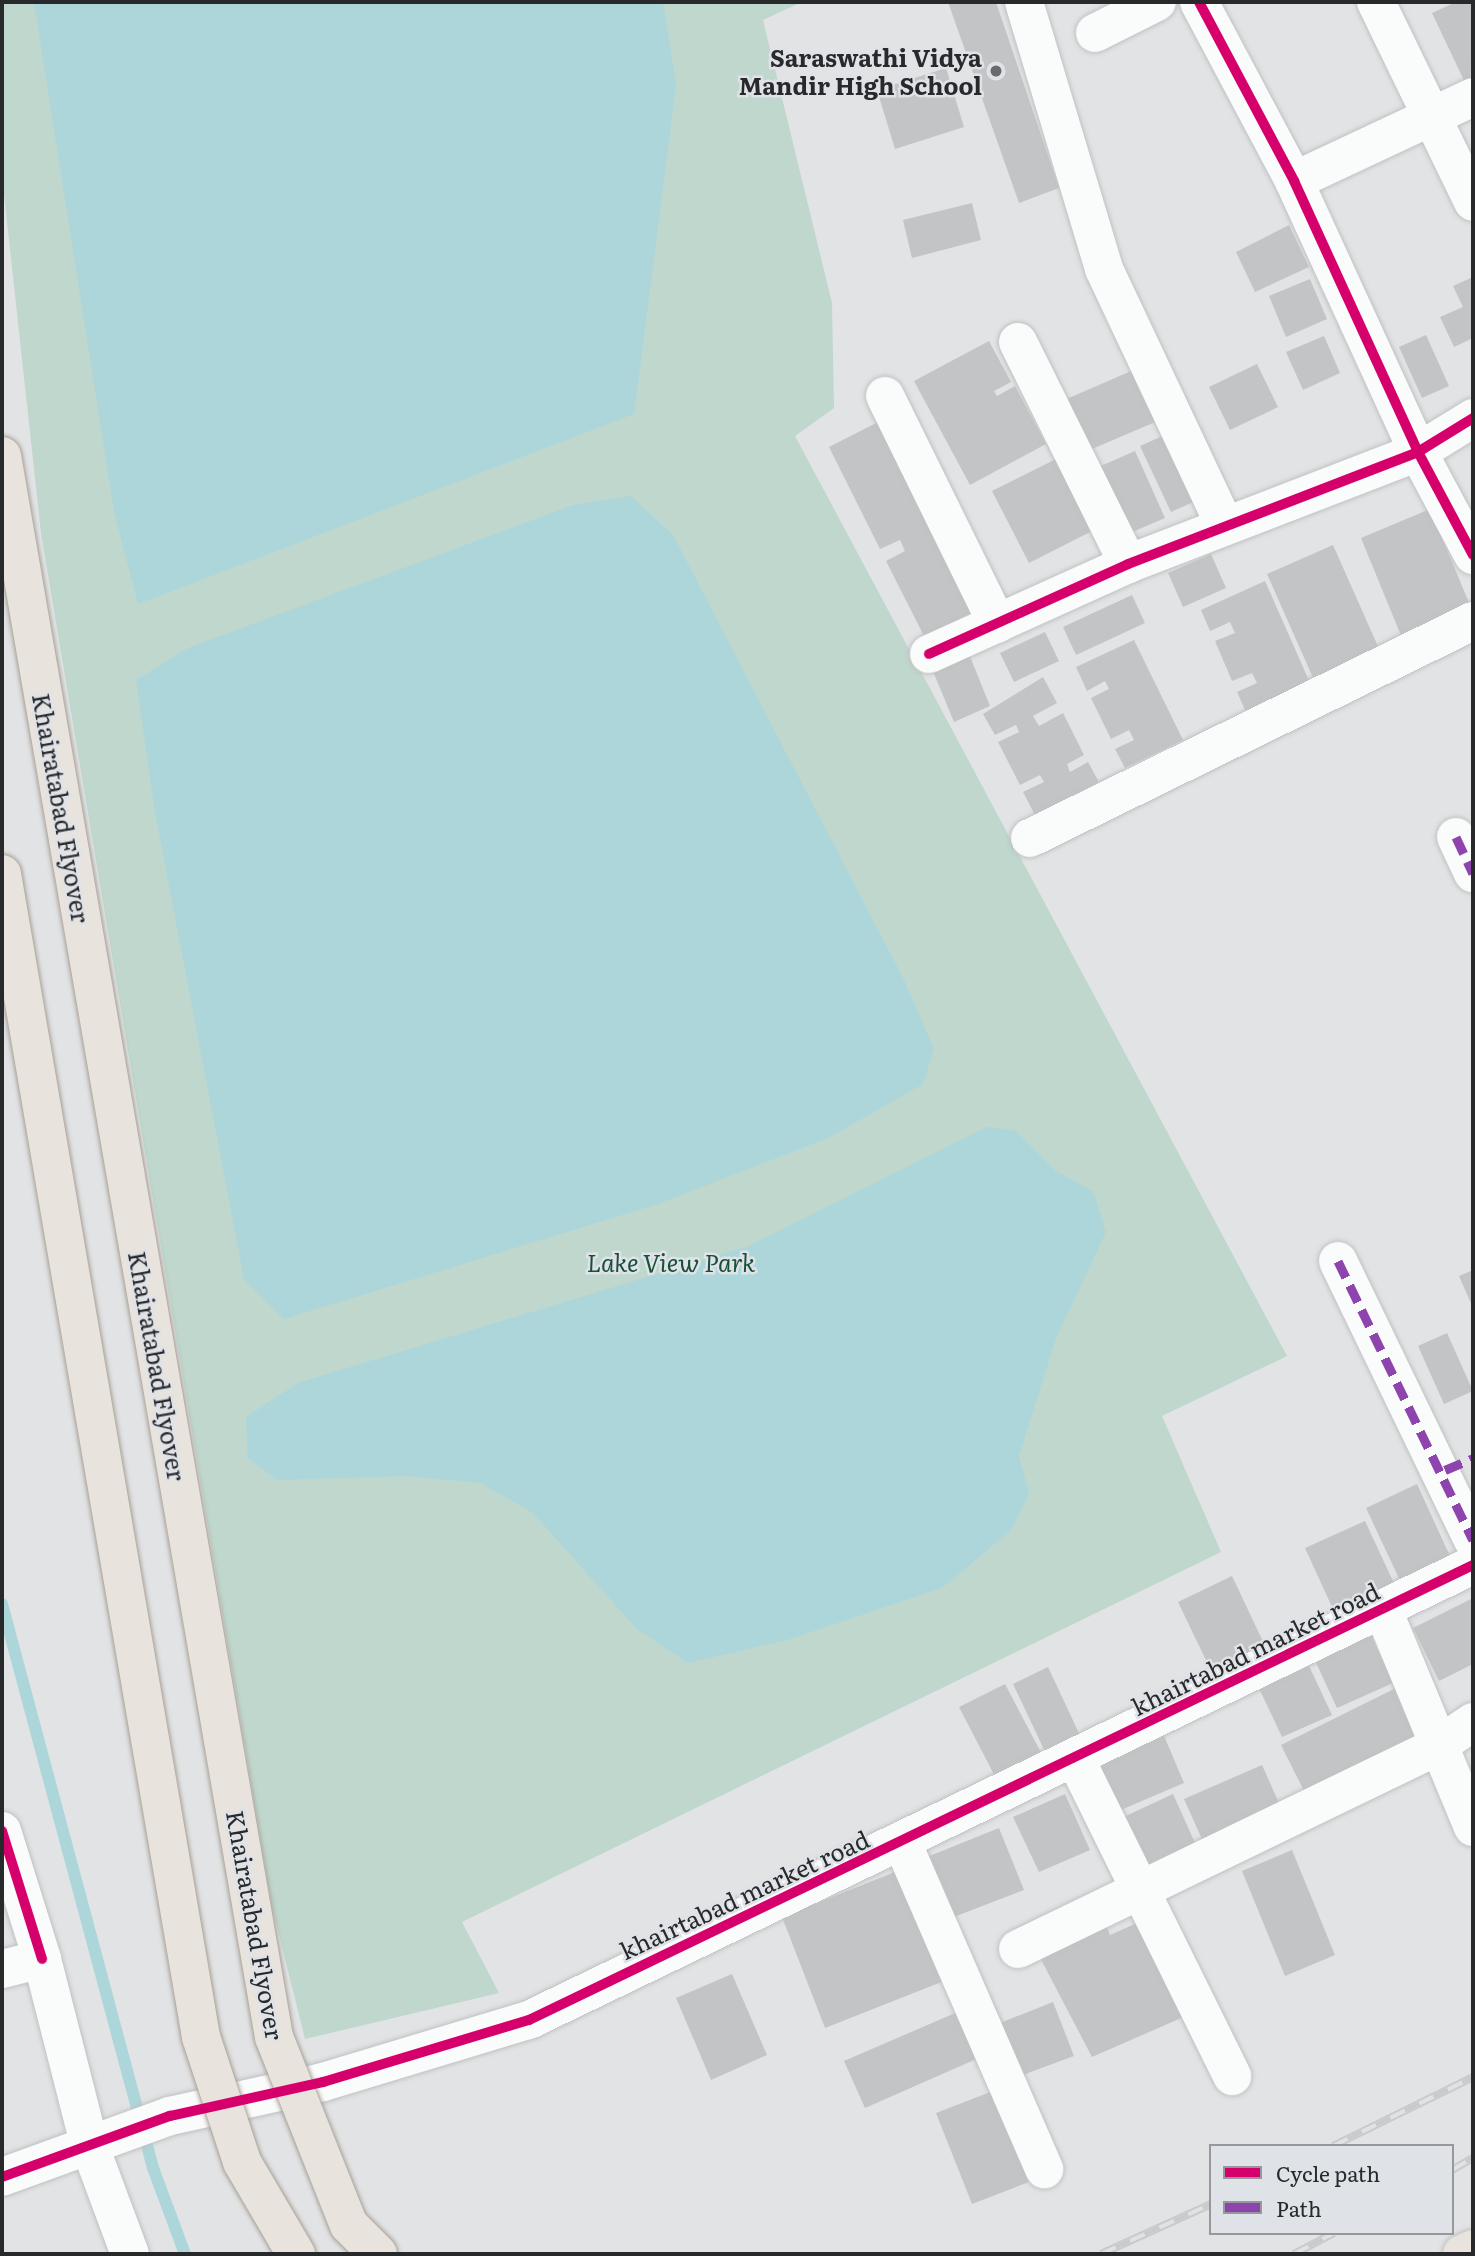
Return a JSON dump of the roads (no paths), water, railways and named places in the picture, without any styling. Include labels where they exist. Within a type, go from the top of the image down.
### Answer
[{"type":"main road","name":"Khairatabad Flyover","points":[[2,456],[274,2037],[349,2225],[378,2254]]},
{"type":"main road","points":[[2,874],[201,2037],[242,2162],[296,2254]]},
{"type":"main road","points":[[1462,2254],[1473,2249]]},
{"type":"street","points":[[1024,2],[1104,268],[1225,526]]},
{"type":"street","points":[[1095,33],[1157,2]]},
{"type":"street","points":[[1199,2],[1294,181],[1418,452],[1473,555]]},
{"type":"street","points":[[1376,2],[1473,202]]},
{"type":"street","points":[[1294,181],[1473,97]]},
{"type":"street","points":[[1018,342],[1128,565]]},
{"type":"street","points":[[885,396],[997,624]]},
{"type":"street","points":[[929,654],[1128,565],[1418,452],[1473,418]]},
{"type":"street","points":[[1030,838],[1473,621]]},
{"type":"street","points":[[1456,837],[1473,873]]},
{"type":"street","points":[[1338,1261],[1459,1464],[1473,1540]]},
{"type":"street","name":"khairtabad market road","points":[[2,2177],[170,2116],[323,2082],[529,2020],[1473,1565]]},
{"type":"street","points":[[1383,1610],[1436,1747],[1473,1827]]},
{"type":"street","points":[[1018,1949],[1436,1747],[1473,1722]]},
{"type":"street","points":[[1075,1758],[1232,2076]]},
{"type":"street","points":[[2,1831],[130,2254]]},
{"type":"street","points":[[902,1842],[1044,2169]]},
{"type":"street","points":[[2,1969],[42,1959]]},
{"type":"water","points":[[34,2],[663,2],[676,85],[634,414],[138,604],[114,511]]},
{"type":"water","points":[[631,496],[673,535],[903,978],[934,1049],[923,1084],[828,1138],[658,1204],[284,1319],[244,1279],[155,812],[136,680],[188,648],[573,505]]},
{"type":"water","points":[[987,1127],[1016,1131],[1056,1171],[1093,1191],[1106,1232],[1056,1338],[1019,1456],[1029,1494],[1011,1530],[942,1588],[787,1640],[688,1663],[636,1628],[533,1513],[481,1483],[406,1476],[277,1480],[248,1458],[246,1417],[298,1383],[749,1246]]},
{"type":"waterway","points":[[2,1604],[153,2168],[185,2254]]},
{"type":"railway","points":[[1337,2144],[1473,2077]]},
{"type":"railway","points":[[1454,2169],[1473,2158]]},
{"type":"railway","points":[[1101,2254],[1209,2205]]},
{"type":"railway","points":[[1294,2254],[1330,2235]]},
{"type":"place","name":"Saraswathi Vidya Mandir High School","points":[[996,71]]},
{"type":"park label","name":"Lake View Park","points":[[671,1262]]}]
